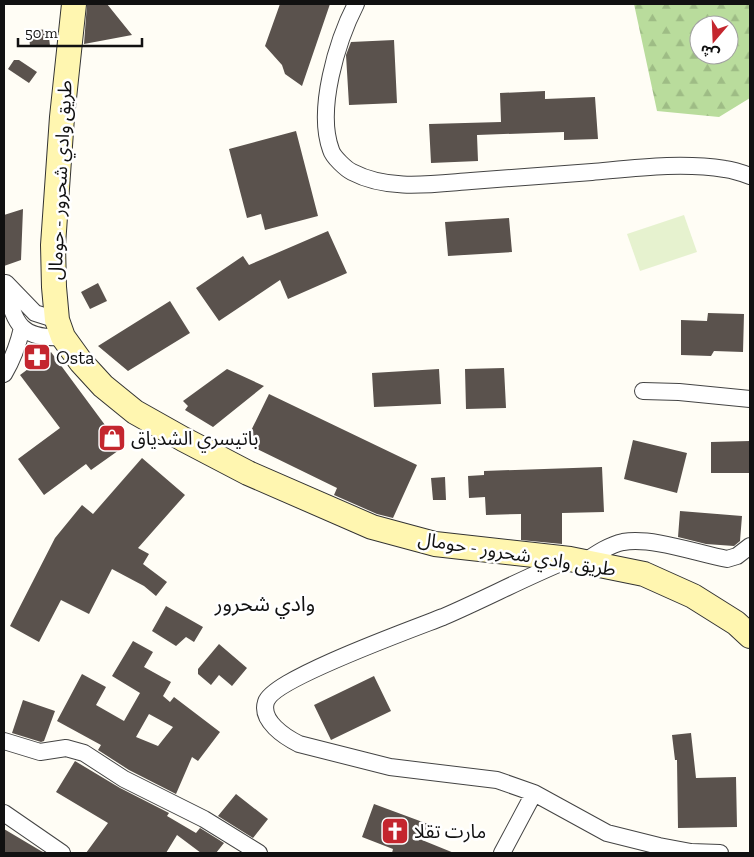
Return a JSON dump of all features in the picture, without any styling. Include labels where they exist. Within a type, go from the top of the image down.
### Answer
[{"type":"main road","name":"طريق وادي شحرور - حومال","points":[[74,4],[62,117],[53,245],[54,287],[60,328],[81,362],[103,386],[135,412],[248,473],[363,524],[435,544],[577,560],[644,574],[693,596],[736,623],[750,636]]},
{"type":"street","points":[[356,4],[338,48],[328,90],[326,123],[331,152],[350,171],[374,180],[401,185],[515,178],[654,166],[697,166],[726,169],[750,176]]},
{"type":"street","points":[[4,282],[35,313],[60,328],[45,338],[27,332],[22,328],[13,313],[4,282]]},
{"type":"street","points":[[4,374],[12,361],[22,328]]},
{"type":"street","points":[[643,391],[679,392],[750,399]]},
{"type":"street","points":[[720,853],[691,852],[632,841],[607,833],[534,793],[497,780],[390,767],[299,744],[287,738],[272,724],[266,715],[266,702],[277,689],[327,664],[401,632],[442,617],[539,572],[577,560],[622,542],[647,542],[727,559],[738,556],[750,546]]},
{"type":"street","points":[[4,741],[40,752],[66,748],[84,753],[124,779],[204,819],[260,853]]},
{"type":"street","points":[[502,853],[534,793]]},
{"type":"street","points":[[4,813],[62,853]]},
{"type":"green space","points":[[634,4],[750,4],[750,98],[719,117],[657,111]]},
{"type":"green space","points":[[684,215],[697,252],[640,271],[627,234]]},
{"type":"building","points":[[87,4],[107,4],[132,35],[84,44]]},
{"type":"building","points":[[280,4],[330,4],[302,86],[285,74],[282,65],[265,46]]},
{"type":"building","points":[[48,29],[50,46],[30,47],[29,31]]},
{"type":"building","points":[[394,40],[397,103],[349,105],[346,55],[351,42]]},
{"type":"building","points":[[14,60],[19,60],[37,72],[29,83],[8,69]]},
{"type":"building","points":[[545,91],[545,99],[595,97],[598,139],[564,140],[564,132],[477,135],[478,161],[431,163],[429,124],[501,122],[500,93]]},
{"type":"building","points":[[296,131],[318,216],[265,230],[261,214],[247,218],[229,149]]},
{"type":"building","points":[[23,209],[21,260],[4,266],[4,215]]},
{"type":"building","points":[[509,218],[512,252],[448,256],[445,222]]},
{"type":"building","points":[[328,231],[347,273],[288,299],[280,280],[219,321],[196,288],[243,256],[249,265]]},
{"type":"building","points":[[98,283],[107,301],[90,309],[81,292]]},
{"type":"building","points":[[170,301],[190,333],[128,371],[98,346]]},
{"type":"building","points":[[708,313],[744,314],[743,352],[714,351],[711,356],[681,355],[681,320],[707,321]]},
{"type":"building","points":[[51,352],[122,448],[91,470],[86,464],[44,495],[18,459],[60,428],[20,375]]},
{"type":"building","points":[[504,368],[506,408],[466,409],[465,369]]},
{"type":"building","points":[[227,369],[264,386],[213,427],[185,410],[188,406],[183,401]]},
{"type":"building","points":[[439,369],[441,404],[374,407],[372,373]]},
{"type":"building","points":[[269,394],[417,465],[393,518],[377,514],[334,495],[337,488],[245,443]]},
{"type":"building","points":[[633,440],[687,453],[677,493],[624,479]]},
{"type":"building","points":[[750,441],[750,473],[711,473],[711,442]]},
{"type":"building","points":[[142,458],[185,495],[138,548],[149,554],[143,564],[167,582],[156,596],[144,586],[112,569],[89,614],[61,600],[39,642],[10,626],[55,538],[82,505],[93,514]]},
{"type":"building","points":[[602,467],[604,512],[562,513],[562,544],[521,540],[521,514],[486,515],[485,497],[469,498],[468,476],[484,475],[484,471]]},
{"type":"building","points":[[445,477],[446,500],[433,500],[431,478]]},
{"type":"building","points":[[680,511],[742,516],[740,541],[734,546],[706,544],[678,537]]},
{"type":"building","points":[[166,606],[203,627],[194,642],[186,637],[176,646],[152,631]]},
{"type":"building","points":[[133,641],[153,652],[144,667],[171,682],[163,696],[170,702],[174,697],[220,732],[198,761],[192,757],[176,794],[129,770],[98,750],[101,745],[57,721],[82,674],[106,687],[96,705],[124,721],[140,693],[112,676]],"holes":[[[149,714],[173,727],[158,746],[136,737]]]},
{"type":"building","points":[[219,644],[247,668],[232,686],[219,675],[211,685],[198,674],[198,669]]},
{"type":"building","points":[[374,676],[391,711],[331,740],[314,705]]},
{"type":"building","points":[[23,700],[55,711],[44,741],[41,742],[12,733]]},
{"type":"building","points":[[691,733],[696,778],[736,777],[737,827],[678,828],[677,760],[675,760],[672,735]]},
{"type":"building","points":[[75,761],[120,788],[169,813],[167,816],[196,833],[200,828],[224,843],[216,853],[201,853],[177,835],[166,853],[86,853],[108,823],[56,792]]},
{"type":"building","points":[[236,794],[268,819],[253,838],[218,816]]},
{"type":"building","name":"مارت تقلا","points":[[374,804],[428,824],[422,840],[454,853],[392,853],[393,849],[362,837]]},
{"type":"building","points":[[4,829],[41,851],[45,853],[4,853]]},
{"type":"place","name":"Osta","points":[[37,357]]},
{"type":"place","name":"باتيسري الشدياق","points":[[112,438]]},
{"type":"place","name":"مارت تقلا","points":[[395,831]]},
{"type":"district","name":"وادي شحرور","points":[[265,603]]}]
